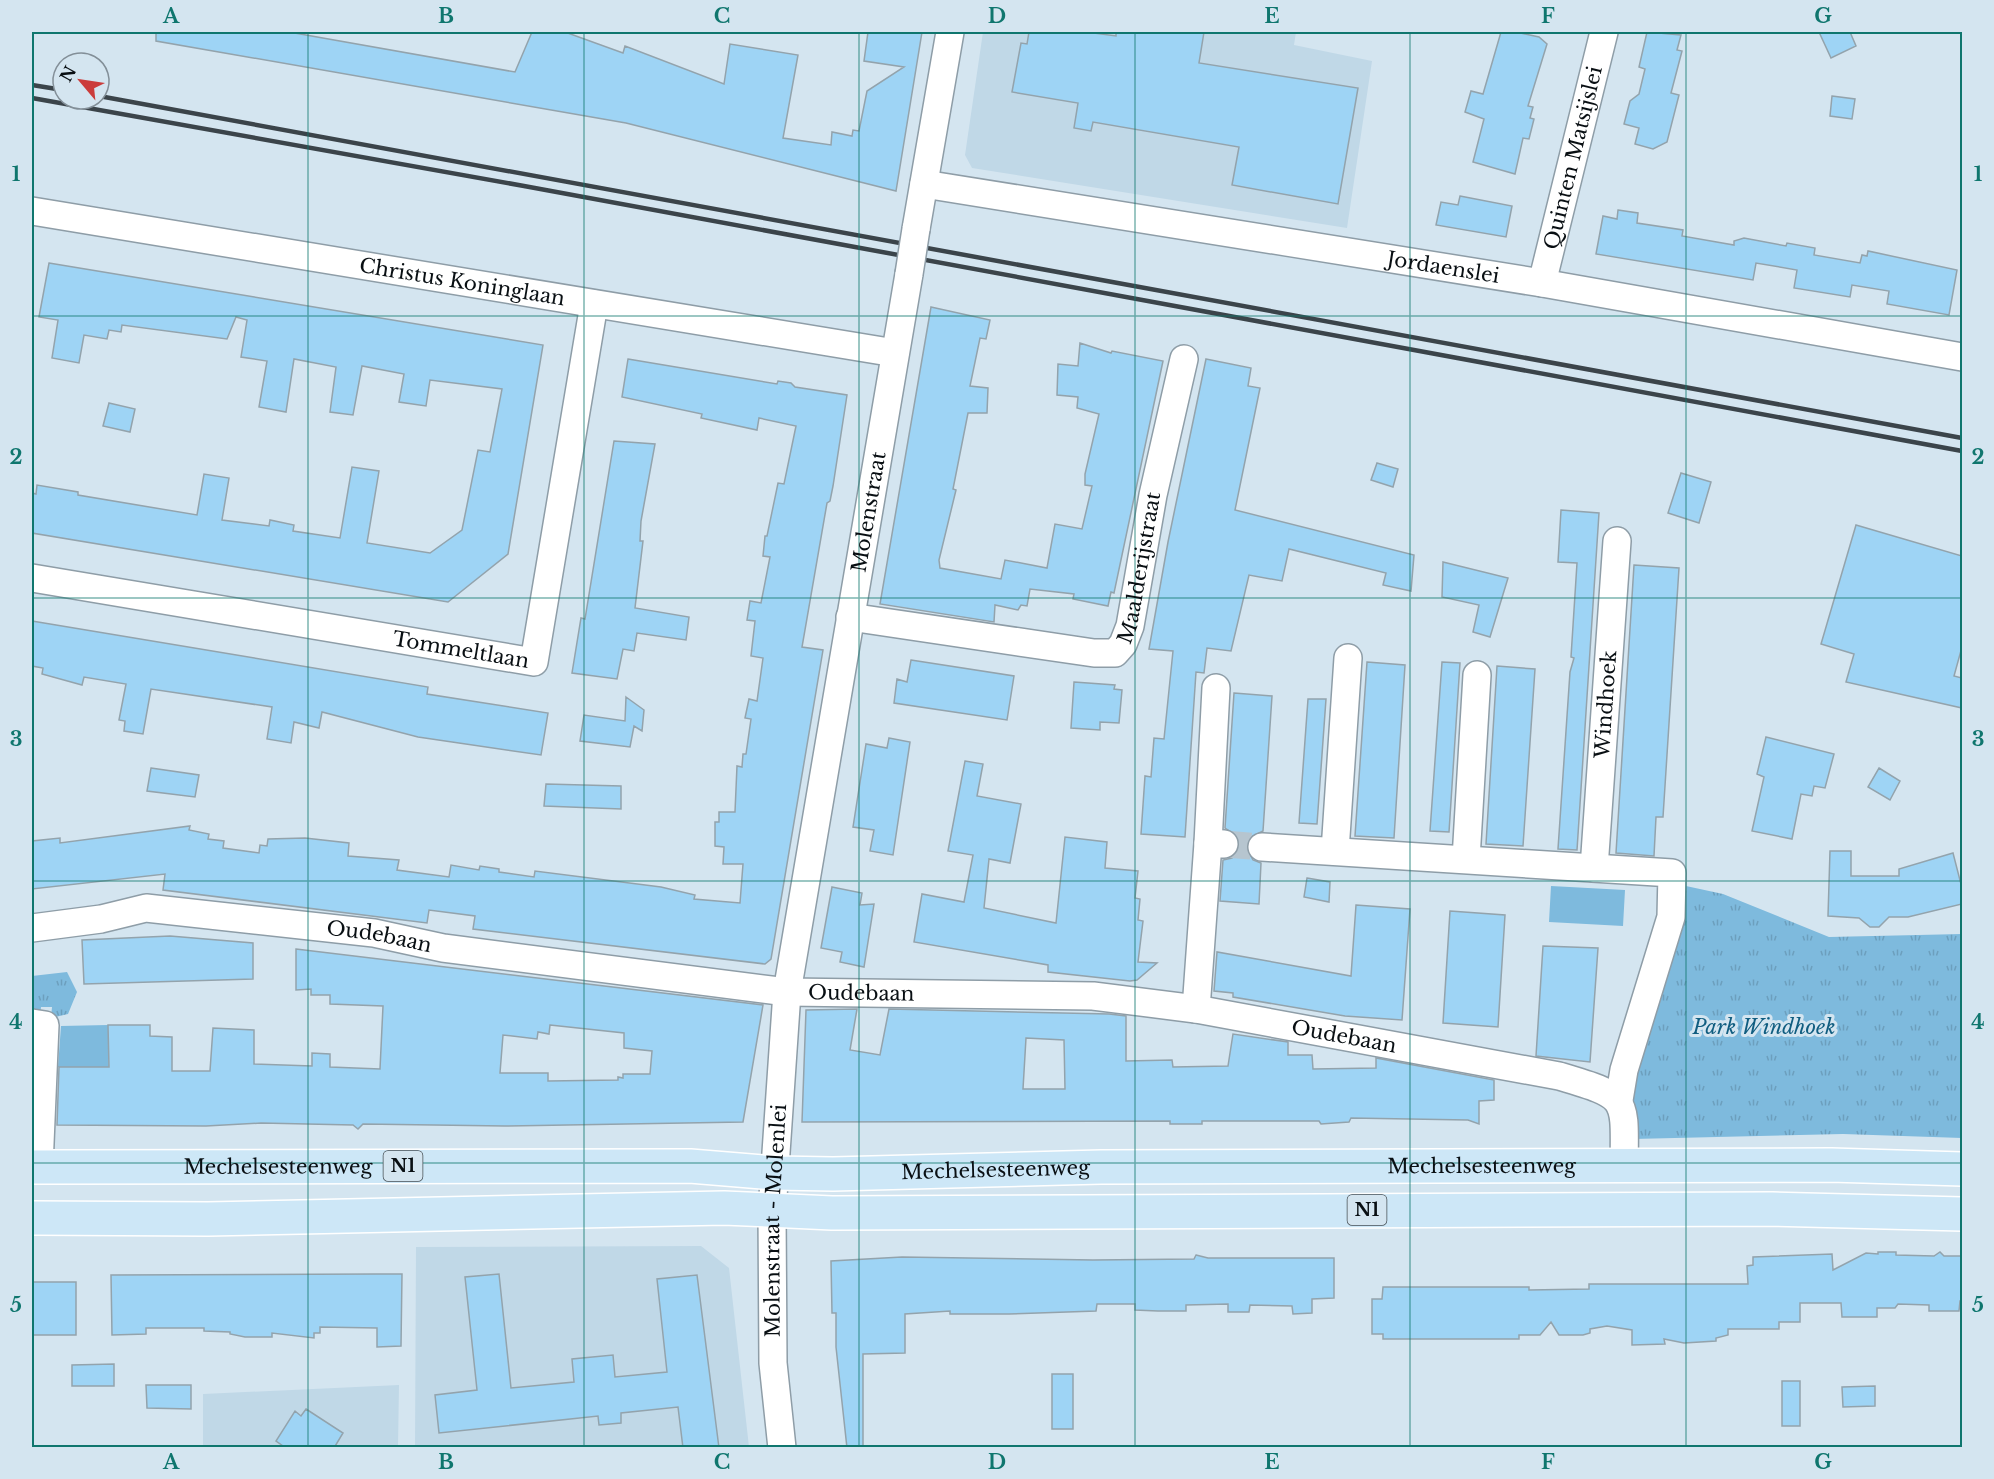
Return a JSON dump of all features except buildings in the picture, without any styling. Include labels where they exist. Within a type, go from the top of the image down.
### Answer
[{"type":"main road","name":"Mechelsesteenweg","points":[[35,1167],[690,1166],[774,1173],[833,1174],[1056,1167],[1831,1165],[1962,1169]]},
{"type":"main road","name":"Mechelsesteenweg","points":[[32,1218],[220,1218],[724,1208],[772,1211],[1772,1209],[1962,1214]]},
{"type":"street","name":"Molenstraat","points":[[787,992],[950,32]]},
{"type":"street","name":"Quinten Matsijslei","points":[[1542,284],[1604,32]]},
{"type":"street","name":"Jordaenslei","points":[[924,184],[1542,284],[1962,357]]},
{"type":"street","name":"Christus Koninglaan","points":[[32,210],[895,353]]},
{"type":"street","name":"Tommeltlaan","points":[[32,578],[534,662],[594,304]]},
{"type":"street","name":"Maalderijstraat","points":[[850,617],[1094,653],[1114,652],[1123,644],[1130,626],[1154,495],[1184,359]]},
{"type":"street","name":"Windhoek","points":[[1594,868],[1617,541]]},
{"type":"street","points":[[1335,851],[1348,658]]},
{"type":"street","points":[[1466,859],[1477,675]]},
{"type":"street","points":[[1196,1009],[1216,843],[1216,688]]},
{"type":"street","points":[[1262,847],[1672,873],[1671,917],[1624,1070],[1619,1100],[1625,1118],[1624,1167]]},
{"type":"street","name":"Oudebaan","points":[[32,928],[101,919],[146,908],[374,933],[444,948],[787,992],[861,995],[1058,994],[1147,1001],[1559,1076],[1603,1089],[1619,1100]]},
{"type":"street","name":"Molenstraat - Molenlei","points":[[782,1448],[773,1363],[772,1211],[787,992]]},
{"type":"street","points":[[32,1023],[45,1025],[35,1167]]},
{"type":"shaded area","points":[[983,32],[1296,32],[1294,45],[1372,61],[1347,228],[972,168],[965,155]]},
{"type":"shaded area","points":[[701,1246],[729,1268],[749,1447],[415,1448],[416,1247]]},
{"type":"shaded area","points":[[399,1385],[398,1447],[203,1448],[203,1394]]},
{"type":"green space","points":[[1551,886],[1625,890],[1623,926],[1549,922]]},
{"type":"green space","name":"Park Windhoek","points":[[1686,886],[1723,894],[1829,937],[1962,934],[1962,1138],[1843,1134],[1633,1139],[1634,1075],[1684,916]]},
{"type":"green space","points":[[67,972],[77,992],[68,1014],[51,1018],[52,1007],[41,1007],[40,1017],[32,1016],[32,976]]},
{"type":"green space","points":[[108,1025],[109,1067],[58,1067],[61,1026]]},
{"type":"tunnel","points":[[1224,844],[1262,847]]},
{"type":"railway","points":[[32,85],[51,88]]},
{"type":"railway","points":[[32,98],[524,186],[1962,451]]},
{"type":"railway","points":[[111,98],[1962,438]]}]
